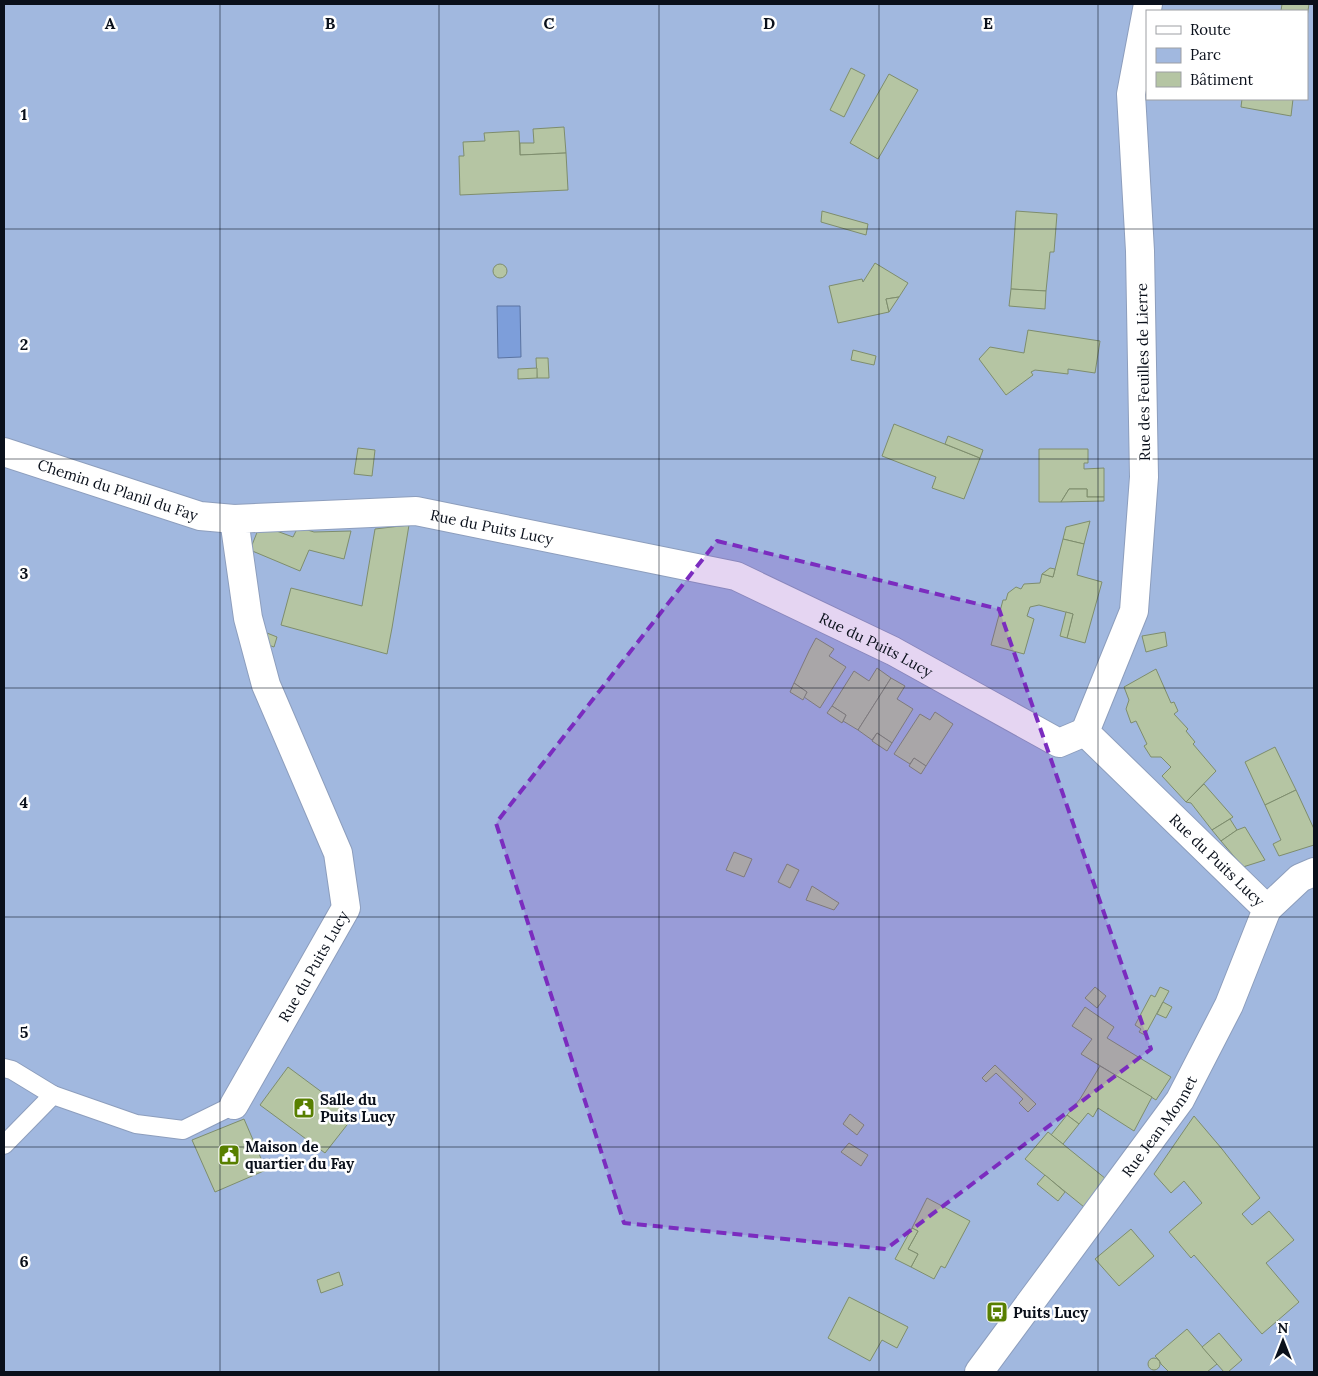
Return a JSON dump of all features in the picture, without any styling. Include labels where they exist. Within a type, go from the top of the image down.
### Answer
[{"type":"street","name":"Rue des Feuilles de Lierre","points":[[1086,732],[1134,612],[1144,477],[1140,251],[1131,94],[1146,15]]},
{"type":"street","name":"Chemin du Planil du Fay","points":[[4,452],[200,516],[234,519]]},
{"type":"street","name":"Rue du Puits Lucy","points":[[234,1105],[346,908],[338,853],[266,685],[248,618],[234,519],[416,511],[736,576],[893,651],[1059,743],[1086,732],[1267,909]]},
{"type":"street","name":"Rue Jean Monnet","points":[[979,1372],[1180,1100],[1229,1005],[1267,909],[1300,878],[1314,872]]},
{"type":"lane","points":[[4,1068],[12,1070],[53,1095],[136,1124],[183,1130],[234,1105]]},
{"type":"lane","points":[[4,1145],[53,1095]]},
{"type":"highlighted area","points":[[717,541],[999,609],[1151,1049],[886,1249],[624,1223],[496,823]]},
{"type":"green space","points":[[4,4],[1314,4],[1314,1372],[4,1372]]},
{"type":"shaded area","points":[[497,306],[520,306],[521,357],[498,358]]},
{"type":"building","points":[[1282,4],[1309,4],[1308,10],[1281,10]]},
{"type":"building","points":[[851,68],[865,75],[844,117],[830,110]]},
{"type":"building","points":[[889,74],[918,90],[878,159],[850,143]]},
{"type":"building","points":[[1242,100],[1293,100],[1291,116],[1241,107]]},
{"type":"building","points":[[564,127],[566,153],[520,155],[520,143],[534,143],[533,129]]},
{"type":"building","points":[[519,131],[520,155],[566,153],[568,190],[460,195],[459,156],[464,156],[463,142],[485,141],[484,133]]},
{"type":"building","points":[[822,211],[868,224],[866,235],[821,222]]},
{"type":"building","points":[[1016,211],[1057,214],[1054,252],[1050,252],[1046,291],[1011,289]]},
{"type":"building","points":[[875,263],[908,283],[899,297],[886,299],[889,312],[838,323],[829,286],[862,279],[863,282]]},
{"type":"building","points":[[500,264],[505,266],[507,271],[505,276],[500,278],[495,276],[493,271],[495,266]]},
{"type":"building","points":[[1011,289],[1046,291],[1045,309],[1009,306]]},
{"type":"building","points":[[899,297],[889,312],[886,299]]},
{"type":"building","points":[[1028,330],[1100,341],[1095,373],[1068,369],[1068,374],[1035,370],[1031,372],[1033,375],[1006,395],[979,359],[990,347],[1024,353]]},
{"type":"building","points":[[853,350],[876,356],[874,365],[851,360]]},
{"type":"building","points":[[536,358],[548,358],[549,378],[537,378]]},
{"type":"building","points":[[537,368],[537,378],[518,379],[518,369]]},
{"type":"building","points":[[894,424],[980,458],[964,499],[932,488],[936,477],[882,456]]},
{"type":"building","points":[[948,436],[983,450],[980,458],[945,444]]},
{"type":"building","points":[[358,448],[375,450],[372,476],[354,474]]},
{"type":"building","points":[[1039,449],[1088,449],[1088,463],[1084,463],[1084,469],[1104,468],[1104,497],[1087,497],[1087,489],[1069,489],[1061,502],[1039,502]]},
{"type":"building","points":[[1069,489],[1087,489],[1087,497],[1104,497],[1104,501],[1061,502]]},
{"type":"building","points":[[1090,521],[1084,544],[1063,539],[1066,527]]},
{"type":"building","points":[[260,525],[293,537],[298,527],[314,532],[351,531],[344,559],[309,550],[300,571],[250,550]]},
{"type":"building","points":[[409,525],[387,654],[281,625],[291,588],[362,606],[375,529]]},
{"type":"building","points":[[1063,539],[1084,544],[1077,575],[1102,582],[1085,643],[1067,638],[1073,614],[1039,605],[1030,607],[1027,616],[1034,619],[1024,654],[991,645],[1003,600],[1006,600],[1008,593],[1016,587],[1021,589],[1024,584],[1040,583],[1042,574],[1053,577]]},
{"type":"building","points":[[1050,568],[1055,569],[1053,577],[1042,574]]},
{"type":"building","points":[[1066,612],[1073,614],[1067,638],[1060,636]]},
{"type":"building","points":[[1165,632],[1167,646],[1146,652],[1142,636]]},
{"type":"building","points":[[267,633],[277,637],[274,647],[263,643]]},
{"type":"building","points":[[816,638],[834,649],[829,656],[846,667],[820,708],[804,697],[807,692],[794,683]]},
{"type":"building","points":[[877,668],[891,678],[858,730],[843,721],[846,715],[832,706],[854,671],[869,681]]},
{"type":"building","points":[[1156,669],[1171,703],[1174,702],[1178,711],[1174,714],[1188,729],[1186,731],[1195,742],[1193,744],[1216,771],[1186,802],[1162,776],[1171,767],[1161,757],[1151,757],[1144,746],[1147,744],[1136,721],[1131,723],[1126,709],[1129,700],[1124,687]]},
{"type":"building","points":[[891,678],[905,686],[897,699],[913,709],[892,743],[877,733],[872,740],[858,730]]},
{"type":"building","points":[[794,683],[807,692],[803,700],[790,692]]},
{"type":"building","points":[[832,706],[846,715],[842,723],[827,713]]},
{"type":"building","points":[[935,712],[953,724],[926,766],[914,758],[910,764],[894,754],[920,714],[930,720]]},
{"type":"building","points":[[877,733],[892,743],[887,751],[872,741]]},
{"type":"building","points":[[1275,747],[1296,790],[1265,805],[1245,762]]},
{"type":"building","points":[[914,758],[926,766],[921,774],[909,766]]},
{"type":"building","points":[[1204,784],[1233,817],[1212,830],[1191,803],[1186,802]]},
{"type":"building","points":[[1296,790],[1314,829],[1314,845],[1279,856],[1273,844],[1281,840],[1265,805]]},
{"type":"building","points":[[1230,819],[1237,830],[1221,841],[1212,830]]},
{"type":"building","points":[[1245,827],[1265,860],[1243,867],[1221,841]]},
{"type":"building","points":[[734,852],[752,859],[744,877],[726,870]]},
{"type":"building","points":[[787,864],[799,870],[790,888],[778,882]]},
{"type":"building","points":[[812,886],[839,903],[834,910],[806,900]]},
{"type":"building","points":[[1095,987],[1106,996],[1097,1008],[1085,998]]},
{"type":"building","points":[[1160,987],[1169,991],[1145,1035],[1139,1032],[1141,1029],[1135,1025],[1151,995],[1155,997]]},
{"type":"building","points":[[1163,1002],[1172,1007],[1166,1018],[1157,1014]]},
{"type":"building","points":[[1085,1007],[1114,1027],[1107,1038],[1171,1077],[1156,1100],[1081,1054],[1092,1039],[1072,1026]]},
{"type":"building","points":[[995,1065],[1036,1104],[1028,1112],[1019,1103],[1023,1099],[996,1073],[986,1082],[982,1078]]},
{"type":"building","points":[[1100,1066],[1152,1097],[1134,1131],[1098,1108],[1093,1117],[1088,1113],[1079,1124],[1067,1115],[1080,1099]]},
{"type":"building","name":"Salle du Puits Lucy","points":[[288,1067],[354,1116],[325,1153],[260,1105]]},
{"type":"building","points":[[850,1114],[864,1125],[857,1135],[843,1124]]},
{"type":"building","points":[[1067,1115],[1079,1124],[1063,1144],[1051,1135]]},
{"type":"building","points":[[1194,1116],[1260,1198],[1242,1214],[1252,1225],[1269,1211],[1294,1240],[1266,1263],[1299,1302],[1262,1334],[1194,1255],[1191,1258],[1169,1232],[1202,1203],[1184,1181],[1171,1193],[1154,1174]]},
{"type":"building","name":"Maison de quartier du Fay","points":[[244,1119],[266,1170],[215,1192],[192,1140]]},
{"type":"building","points":[[1048,1132],[1106,1179],[1084,1207],[1025,1159]]},
{"type":"building","points":[[849,1143],[868,1155],[861,1166],[841,1152]]},
{"type":"building","points":[[1045,1175],[1065,1192],[1058,1201],[1037,1184]]},
{"type":"building","points":[[927,1198],[970,1221],[945,1268],[941,1266],[934,1279],[911,1267],[918,1254],[908,1249],[918,1231],[912,1228]]},
{"type":"building","points":[[912,1228],[918,1231],[908,1249],[918,1254],[911,1267],[895,1259]]},
{"type":"building","points":[[1131,1229],[1154,1256],[1119,1286],[1095,1259]]},
{"type":"building","points":[[339,1272],[343,1285],[321,1293],[317,1280]]},
{"type":"building","points":[[849,1297],[908,1327],[897,1348],[882,1340],[870,1361],[828,1338]]},
{"type":"building","points":[[1187,1329],[1217,1364],[1207,1372],[1169,1372],[1155,1356]]},
{"type":"building","points":[[1219,1333],[1242,1360],[1228,1372],[1224,1372],[1202,1347]]},
{"type":"building","points":[[1152,1358],[1156,1358],[1160,1364],[1156,1370],[1152,1370],[1148,1366],[1148,1362]]},
{"type":"place","name":"Salle du Puits Lucy","points":[[304,1108]]},
{"type":"place","name":"Maison de quartier du Fay","points":[[229,1155]]},
{"type":"place","name":"Puits Lucy","points":[[997,1312]]}]
